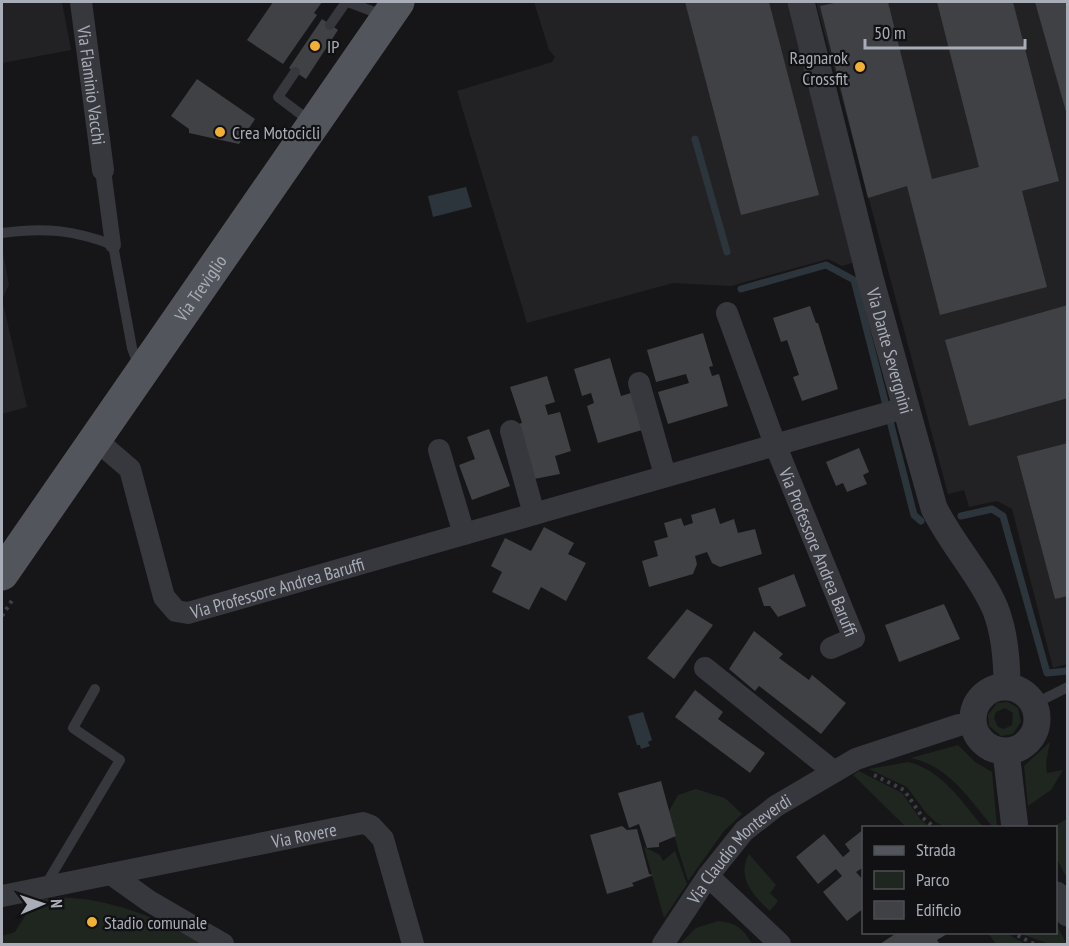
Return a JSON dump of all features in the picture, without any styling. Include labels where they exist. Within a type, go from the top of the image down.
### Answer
[{"type":"main road","name":"Via Treviglio","points":[[2,574],[393,9]]},
{"type":"street","name":"Via Flaminio Vacchi","points":[[81,2],[103,170]]},
{"type":"street","name":"Via Dante Severgnini","points":[[801,2],[870,278],[895,410],[944,528],[994,606],[1004,633],[1007,686]]},
{"type":"street","points":[[103,170],[113,245]]},
{"type":"street","name":"Via Professore Andrea Baruffi","points":[[727,314],[775,444],[854,638],[831,648]]},
{"type":"street","points":[[639,383],[665,475]]},
{"type":"street","name":"Via Professore Andrea Baruffi","points":[[95,439],[130,469],[164,597],[171,608],[182,613],[895,410]]},
{"type":"street","points":[[511,431],[534,514]]},
{"type":"street","points":[[439,450],[464,534]]},
{"type":"street","points":[[705,668],[833,771]]},
{"type":"street","points":[[1007,686],[1027,695],[1034,704],[1037,714],[1033,736],[1026,744],[1006,752],[996,751],[980,741],[972,723],[972,714],[981,696],[998,687],[1007,686]]},
{"type":"street","name":"Via Claudio Monteverdi","points":[[663,945],[708,876],[744,831],[776,806],[856,759],[958,725],[972,723]]},
{"type":"street","points":[[1006,752],[1015,826]]},
{"type":"street","name":"Via Rovere","points":[[2,896],[363,824],[371,826],[383,839],[413,945]]},
{"type":"street","points":[[111,874],[149,901],[222,945]]},
{"type":"street","points":[[708,876],[780,945]]},
{"type":"street","points":[[1057,896],[1068,913]]},
{"type":"lane","points":[[330,24],[347,2],[393,9]]},
{"type":"lane","points":[[296,72],[278,97],[313,123]]},
{"type":"lane","points":[[2,233],[60,230],[81,233],[113,245],[132,348],[141,373]]},
{"type":"lane","points":[[1034,704],[1068,687]]},
{"type":"lane","points":[[45,886],[120,760],[73,728],[95,689]]},
{"type":"path","points":[[869,773],[904,790],[923,818],[933,826]]},
{"type":"path","points":[[1013,934],[1034,945]]},
{"type":"shaded area","points":[[2,2],[62,2],[71,50],[2,63]]},
{"type":"shaded area","points":[[534,2],[787,2],[855,262],[842,266],[828,259],[731,286],[673,283],[527,323],[457,91],[552,62],[555,57],[549,50]]},
{"type":"shaded area","points":[[816,2],[1067,2],[1067,664],[1053,668],[1012,509],[997,501],[969,507],[964,490],[948,494]]},
{"type":"shaded area","points":[[466,187],[472,207],[433,217],[428,196]]},
{"type":"shaded area","points":[[2,247],[9,285],[2,299]]},
{"type":"shaded area","points":[[2,299],[27,407],[2,414]]},
{"type":"shaded area","points":[[643,712],[652,740],[648,742],[650,746],[641,749],[640,745],[637,745],[628,716]]},
{"type":"green space","points":[[1008,702],[1018,708],[1021,722],[1013,734],[1001,736],[989,726],[988,715],[997,703]],"holes":[[[1005,708],[1013,713],[1012,725],[1004,729],[998,727],[994,718],[996,712]]]},
{"type":"green space","points":[[1050,742],[1046,762],[1047,773],[1063,770],[1051,790],[1028,806],[1024,766]]},
{"type":"green space","points":[[958,745],[975,762],[992,772],[997,826],[992,826],[967,795],[947,776],[924,762],[911,758]]},
{"type":"green space","points":[[908,762],[920,766],[941,779],[982,826],[944,826],[937,823],[927,814],[907,787],[869,769]]},
{"type":"green space","points":[[859,771],[902,793],[921,820],[929,826],[905,826],[853,775]]},
{"type":"green space","points":[[696,789],[725,798],[742,814],[724,831],[688,881],[670,822],[669,811],[678,795]]},
{"type":"green space","points":[[1068,819],[1067,878],[1057,860],[1057,826],[1054,826]]},
{"type":"green space","points":[[644,847],[660,855],[663,861],[675,851],[687,884],[664,918]]},
{"type":"green space","points":[[749,854],[776,885],[770,893],[778,901],[770,911],[752,892],[745,878],[745,862]]},
{"type":"green space","name":"Stadio comunale","points":[[54,897],[94,901],[132,910],[203,944],[2,944],[2,936],[15,932],[35,900]]},
{"type":"green space","points":[[718,921],[738,927],[752,944],[680,944],[696,928]]},
{"type":"green space","points":[[1057,926],[1067,944],[1049,944],[1022,934],[1057,934]]},
{"type":"green space","points":[[989,934],[1008,934],[1025,944],[996,944]]},
{"type":"building","points":[[273,2],[322,2],[314,13],[317,15],[283,64],[247,40]]},
{"type":"building","points":[[685,2],[769,2],[819,195],[741,215]]},
{"type":"building","points":[[839,2],[888,2],[932,179],[979,167],[937,2],[1013,2],[1059,181],[1022,191],[1047,287],[940,315],[907,186],[868,198],[820,6]]},
{"type":"building","points":[[1035,2],[1068,2],[1068,115],[1067,115]]},
{"type":"building","points":[[322,19],[338,30],[306,79],[289,68]]},
{"type":"building","points":[[197,79],[255,119],[239,144],[189,133],[189,129],[171,116]]},
{"type":"building","points":[[1068,305],[1068,398],[969,426],[945,340]]},
{"type":"building","points":[[810,306],[816,323],[818,323],[838,389],[802,401],[793,377],[799,375],[787,340],[781,342],[773,318]]},
{"type":"building","points":[[703,333],[713,366],[709,367],[712,376],[719,374],[728,406],[668,424],[658,392],[689,383],[686,374],[656,382],[647,350]]},
{"type":"building","points":[[610,358],[621,396],[631,393],[642,430],[598,443],[587,406],[594,403],[591,393],[582,396],[574,369]]},
{"type":"building","points":[[547,376],[555,402],[545,405],[548,415],[560,412],[571,451],[555,456],[560,474],[534,479],[518,424],[522,423],[510,387]]},
{"type":"building","points":[[489,429],[510,486],[472,500],[459,465],[475,459],[467,437]]},
{"type":"building","points":[[1068,443],[1068,596],[1055,599],[1017,456]]},
{"type":"building","points":[[859,448],[869,472],[863,475],[867,484],[847,492],[843,483],[836,486],[826,462]]},
{"type":"building","points":[[715,508],[720,524],[734,519],[738,533],[755,529],[762,554],[720,567],[712,563],[707,552],[695,556],[697,564],[693,574],[649,587],[642,561],[658,556],[654,541],[668,537],[664,523],[681,518],[684,526],[693,523],[691,515]]},
{"type":"building","points":[[544,527],[574,543],[568,554],[586,563],[566,601],[541,587],[529,610],[492,592],[502,572],[491,566],[505,538],[531,551]]},
{"type":"building","points":[[794,574],[806,606],[778,617],[770,606],[764,606],[758,588]]},
{"type":"building","points":[[944,604],[960,639],[899,662],[885,625]]},
{"type":"building","points":[[687,609],[713,625],[674,679],[647,658]]},
{"type":"building","points":[[754,631],[783,654],[779,658],[809,680],[812,675],[846,703],[821,734],[759,686],[755,691],[729,669]]},
{"type":"building","points":[[695,690],[723,712],[718,719],[765,753],[750,773],[675,717]]},
{"type":"building","points":[[661,781],[676,836],[659,843],[659,847],[647,848],[639,824],[629,828],[618,793]]},
{"type":"building","points":[[622,826],[627,830],[637,829],[649,874],[653,875],[632,883],[634,886],[607,894],[590,835]]},
{"type":"building","points":[[862,831],[862,868],[856,872],[862,879],[862,910],[847,921],[823,892],[842,876],[836,869],[818,884],[796,857],[824,834],[843,857],[850,851],[845,844]]},
{"type":"building","points":[[895,934],[947,934],[937,940],[940,944],[880,944]]},
{"type":"waterway","points":[[695,139],[727,252]]},
{"type":"waterway","points":[[741,289],[826,265],[854,280],[914,515],[921,521]]},
{"type":"waterway","points":[[961,516],[992,509],[1003,516],[1047,673],[1068,671]]},
{"type":"place","name":"IP","points":[[315,46]]},
{"type":"place","name":"Ragnarok Crossfit","points":[[860,67]]},
{"type":"place","name":"Crea Motocicli","points":[[220,132]]},
{"type":"place","name":"Stadio comunale","points":[[92,922]]}]
